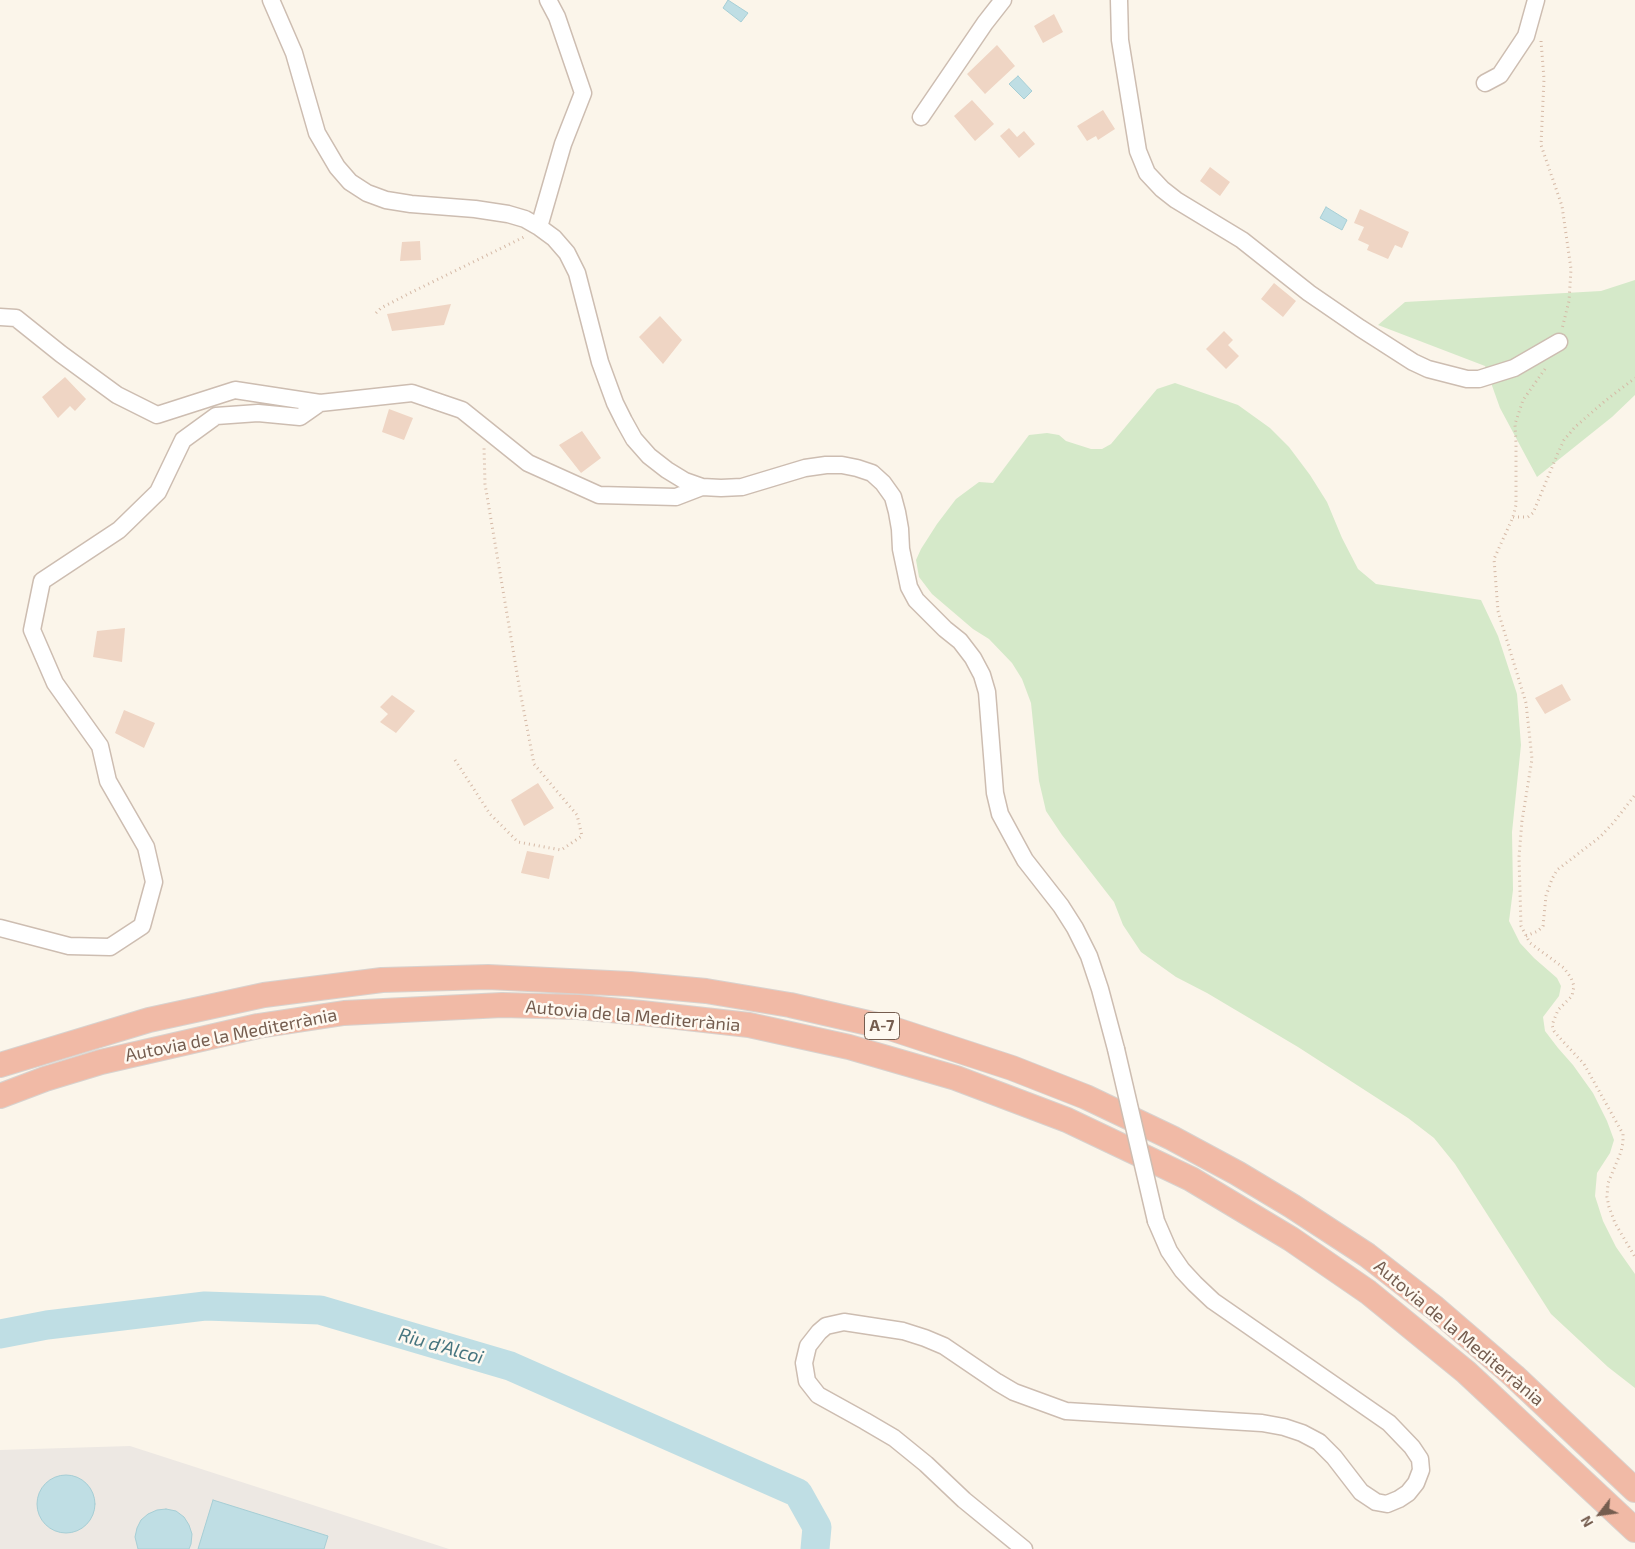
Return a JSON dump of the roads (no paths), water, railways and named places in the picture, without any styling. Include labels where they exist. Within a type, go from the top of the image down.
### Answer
[{"type":"highway","name":"Autovia de la Mediterrània","points":[[0,1065],[149,1020],[264,995],[382,980],[488,977],[640,985],[706,991],[781,1003],[890,1028],[1012,1068],[1086,1097],[1172,1138],[1237,1173],[1292,1206],[1367,1255],[1435,1308],[1514,1376],[1635,1490]]},
{"type":"highway","name":"Autovia de la Mediterrània","points":[[6,1093],[101,1062],[161,1047],[258,1026],[344,1013],[502,1005],[578,1007],[749,1026],[849,1047],[956,1078],[1067,1120],[1191,1179],[1290,1239],[1368,1292],[1466,1372],[1635,1530]]},
{"type":"street","points":[[271,0],[294,53],[317,133],[337,167],[350,182],[367,193],[386,200],[508,214],[525,219],[554,238],[567,253],[577,273],[600,362],[615,403],[634,439],[649,456],[684,481],[702,487],[742,487],[805,468],[826,465],[842,465],[857,468],[872,473],[883,484],[892,498],[897,512],[901,549],[909,587],[916,600],[960,641],[973,658],[982,675],[987,692],[995,793],[1000,814],[1025,860],[1061,906],[1089,956],[1116,1049],[1156,1221],[1169,1251],[1182,1270],[1207,1295],[1389,1423],[1412,1447],[1420,1459],[1421,1470],[1416,1483],[1408,1493],[1400,1499],[1387,1504],[1376,1502],[1361,1492],[1334,1457],[1319,1442],[1302,1433],[1284,1427],[1262,1423],[1066,1411],[1014,1392],[944,1346],[925,1338],[903,1331],[844,1322],[826,1326],[819,1332],[808,1346],[804,1363],[807,1381],[818,1395],[894,1438],[926,1464],[964,1500],[1024,1549]]},
{"type":"street","points":[[539,227],[563,144],[583,92],[557,17],[548,0]]},
{"type":"street","points":[[921,117],[985,22],[1003,0]]},
{"type":"street","points":[[1119,0],[1120,40],[1138,151],[1147,173],[1162,189],[1242,240],[1309,292],[1360,328],[1413,362],[1428,369],[1467,379],[1479,379],[1514,368],[1560,342]]},
{"type":"street","points":[[1485,83],[1500,75],[1526,36],[1536,0]]},
{"type":"street","points":[[0,317],[16,318],[117,395],[157,415],[235,390],[320,403],[412,393],[462,410],[528,463],[599,495],[676,497],[702,487]]},
{"type":"street","points":[[0,928],[69,946],[110,947],[142,926],[154,882],[146,847],[108,781],[100,746],[56,683],[32,630],[42,581],[118,530],[158,492],[183,440],[216,416],[258,413],[300,417],[320,403]]},
{"type":"water","points":[[728,0],[748,13],[741,22],[723,8]]},
{"type":"water","points":[[1018,76],[1032,91],[1024,99],[1009,84]]},
{"type":"water","points":[[1326,207],[1347,220],[1342,230],[1320,218]]},
{"type":"water","points":[[66,1475],[77,1477],[90,1488],[95,1504],[93,1515],[82,1528],[66,1533],[55,1531],[42,1520],[37,1504],[39,1493],[50,1480]]},
{"type":"water","points":[[213,1500],[328,1536],[324,1549],[198,1549]]},
{"type":"water","points":[[157,1510],[176,1511],[184,1517],[189,1525],[192,1534],[189,1549],[138,1549],[135,1537],[141,1520]]},
{"type":"waterway","name":"Riu d'Alcoi","points":[[0,1334],[47,1325],[205,1306],[320,1310],[510,1366],[798,1493],[817,1527],[815,1549]]}]
